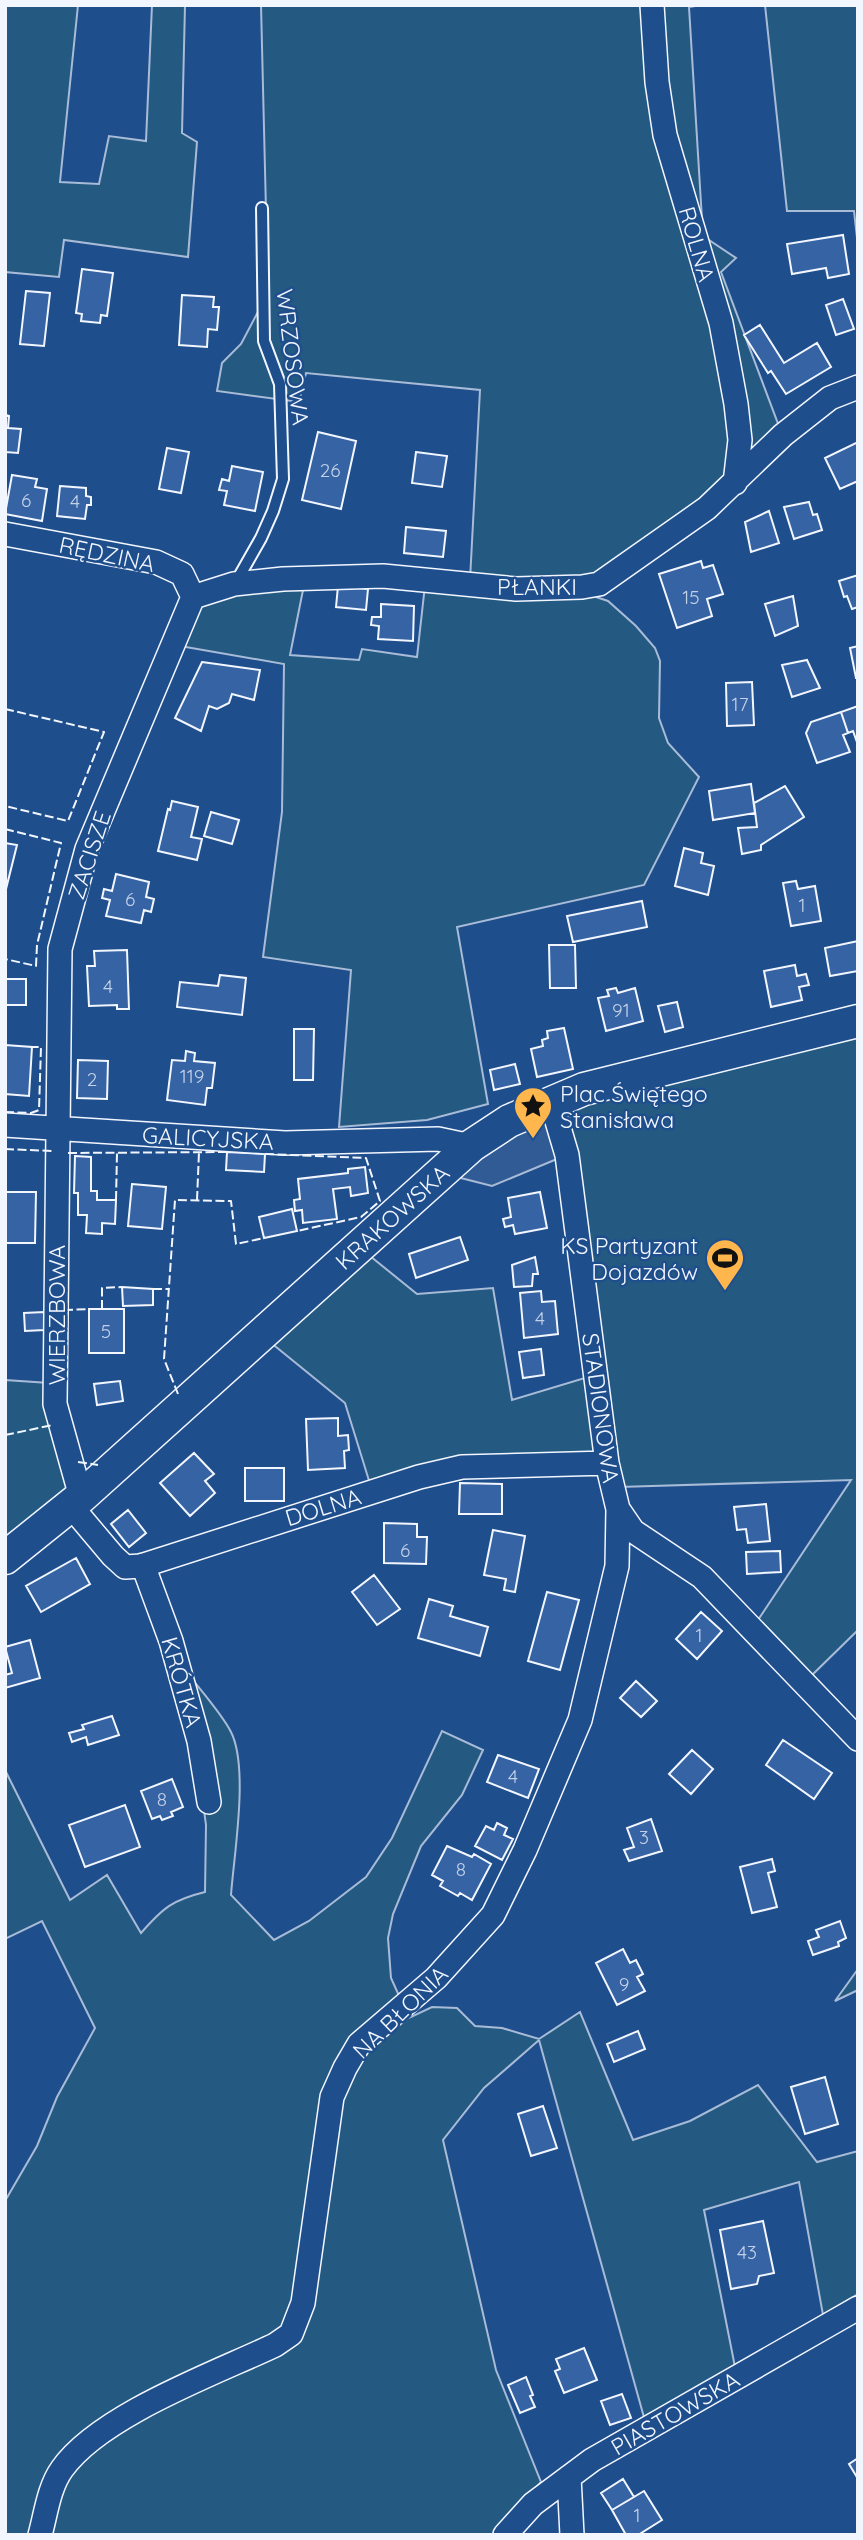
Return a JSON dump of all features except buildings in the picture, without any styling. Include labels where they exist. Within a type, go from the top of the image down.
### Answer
[{"type":"street","name":"ROLNA","points":[[652,5],[657,82],[665,135],[721,323],[736,404],[740,440],[735,483]]},
{"type":"street","name":"PŁANKI","points":[[193,597],[234,584],[283,579],[383,576],[516,589],[599,584],[707,508],[783,435],[830,398],[858,387]]},
{"type":"street","name":"RĘDZINA","points":[[5,534],[156,562],[182,574],[193,597]]},
{"type":"street","name":"ZACISZE","points":[[60,1130],[60,949],[87,849],[193,597]]},
{"type":"street","name":"KRAKOWSKA","points":[[5,1558],[76,1501],[460,1156],[509,1121],[584,1089],[858,1021]]},
{"type":"street","name":"STADIONOWA","points":[[551,1101],[567,1155],[607,1463],[618,1509],[633,1531],[702,1577],[858,1740]]},
{"type":"street","name":"GALICYJSKA","points":[[5,1125],[285,1143],[438,1139],[460,1156]]},
{"type":"street","name":"WIERZBOWA","points":[[60,1130],[55,1248],[55,1404],[76,1501]]},
{"type":"street","name":"DOLNA","points":[[143,1565],[408,1481],[462,1467],[607,1463]]},
{"type":"street","points":[[76,1501],[113,1556],[125,1567],[143,1565]]},
{"type":"street","name":"NA BŁONIA","points":[[40,2535],[50,2494],[62,2469],[80,2450],[133,2411],[275,2345],[291,2334],[303,2303],[332,2097],[359,2044],[436,1978],[469,1943],[493,1915],[515,1871],[580,1720],[617,1566],[618,1509]]},
{"type":"street","name":"KRÓTKA","points":[[143,1565],[171,1641],[200,1741],[209,1802]]},
{"type":"street","name":"PIASTOWSKA","points":[[505,2535],[533,2504],[592,2460],[858,2308]]},
{"type":"street","points":[[569,2477],[572,2535]]},
{"type":"lane","name":"WRZOSOWA","points":[[234,584],[261,538],[283,479],[280,384],[264,341],[262,208]]},
{"type":"shaded area","points":[[5,5],[78,5],[60,182],[99,184],[109,136],[146,141],[152,5],[185,5],[182,133],[197,142],[188,257],[64,240],[59,277],[5,272]]},
{"type":"shaded area","points":[[261,5],[702,5],[689,7],[703,236],[736,258],[721,272],[780,429],[703,505],[585,582],[470,580],[480,390],[306,373],[299,402],[217,391],[222,363],[241,344],[268,293]]},
{"type":"shaded area","points":[[765,5],[858,5],[858,247],[854,211],[787,211]]},
{"type":"shaded area","points":[[304,585],[290,655],[359,660],[362,649],[417,657],[425,585],[587,594],[608,601],[636,626],[655,648],[660,661],[659,718],[668,743],[699,777],[644,885],[457,927],[488,1104],[427,1120],[339,1127],[351,970],[263,957],[282,812],[284,664],[180,646],[200,600]]},
{"type":"shaded area","name":"KS Partyzant Dojazdów","points":[[858,1027],[858,1630],[809,1678],[756,1623],[851,1480],[619,1487],[568,1104]]},
{"type":"shaded area","name":"Plac Świętego Stanisława","points":[[564,1112],[557,1159],[492,1186],[453,1176],[536,1121]]},
{"type":"shaded area","points":[[370,1256],[417,1294],[493,1288],[512,1400],[588,1377],[598,1459],[371,1487],[345,1403],[270,1342]]},
{"type":"shaded area","points":[[5,1380],[49,1383],[75,1496],[5,1550]]},
{"type":"shaded area","points":[[185,1670],[222,1718],[231,1732],[236,1748],[240,1789],[231,1895],[274,1940],[309,1921],[366,1877],[392,1838],[442,1731],[483,1750],[462,1795],[421,1846],[393,1914],[388,1938],[391,1978],[409,2018],[432,2007],[457,2008],[475,2026],[502,2028],[539,2039],[580,2012],[633,2140],[690,2121],[758,2085],[817,2162],[858,2151],[858,2294],[823,2315],[799,2182],[704,2210],[735,2367],[645,2421],[539,2040],[484,2088],[443,2140],[496,2370],[541,2482],[494,2535],[5,2535],[5,2201],[37,2146],[57,2097],[95,2028],[42,1921],[5,1939],[5,1770],[70,1900],[107,1875],[141,1933],[169,1906],[205,1892],[206,1825]]},
{"type":"shaded area","points":[[858,1969],[858,1990],[835,2001]]},
{"type":"fence","points":[[5,709],[104,732],[68,821],[5,806]]},
{"type":"fence","points":[[5,829],[61,843],[37,945],[36,966],[5,959]]},
{"type":"fence","points":[[5,1112],[31,1113],[39,1110],[41,1047],[32,1047]]},
{"type":"fence","points":[[5,1149],[52,1153]]},
{"type":"fence","points":[[197,1200],[199,1152]]},
{"type":"fence","points":[[68,1153],[227,1152]]},
{"type":"fence","points":[[116,1200],[117,1153]]},
{"type":"fence","points":[[265,1154],[366,1158],[380,1201],[361,1217],[297,1231]]},
{"type":"fence","points":[[178,1394],[164,1359],[175,1200],[231,1201],[236,1244],[264,1238]]},
{"type":"fence","points":[[102,1309],[102,1288],[122,1287]]},
{"type":"fence","points":[[153,1289],[169,1289]]},
{"type":"fence","points":[[64,1310],[89,1309]]},
{"type":"fence","points":[[5,1435],[53,1425]]},
{"type":"fence","points":[[78,1462],[98,1465]]},
{"type":"place","name":"Plac Świętego Stanisława","points":[[533,1140]]},
{"type":"place","name":"KS Partyzant Dojazdów","points":[[725,1292]]}]
